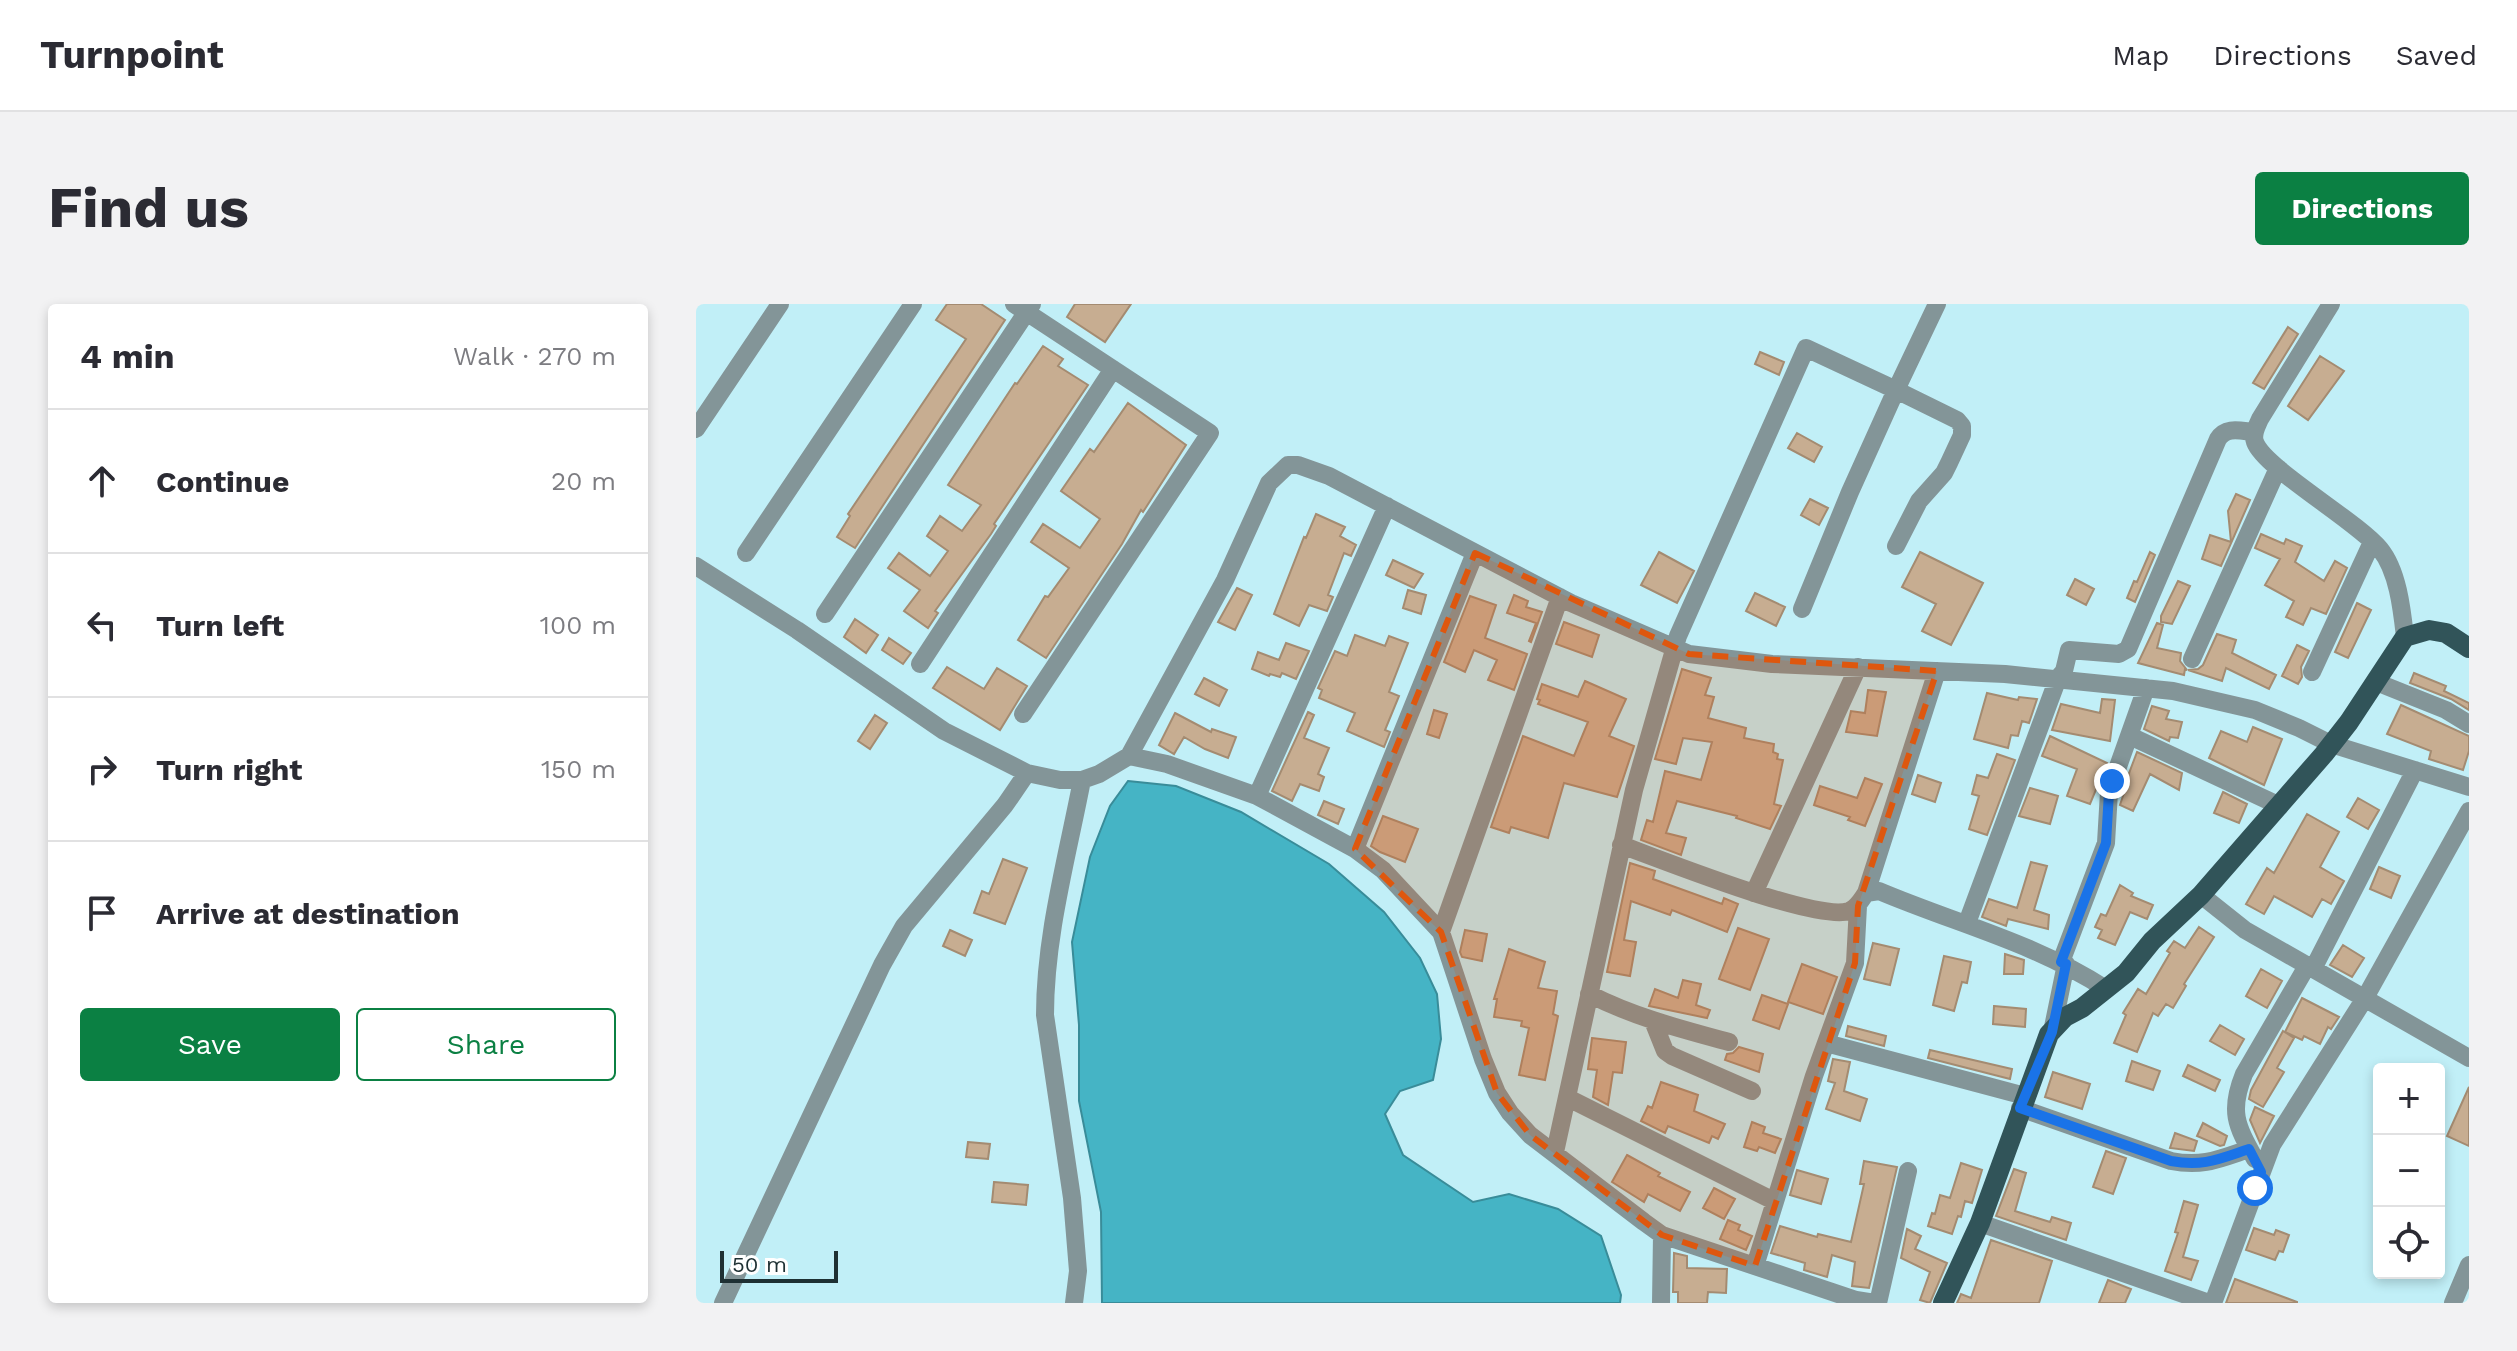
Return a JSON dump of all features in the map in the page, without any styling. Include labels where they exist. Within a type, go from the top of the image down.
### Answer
[{"type":"main road","points":[[1943,1303],[1980,1223],[2023,1102],[2052,1032],[2065,1017],[2082,1008],[2126,973],[2152,941],[2201,895],[2331,744],[2405,637],[2429,630],[2446,633],[2469,648]]},
{"type":"street","points":[[696,429],[780,304]]},
{"type":"street","points":[[746,553],[913,304]]},
{"type":"street","points":[[1802,609],[1850,492],[1937,304]]},
{"type":"street","points":[[2331,304],[2254,432],[2255,444],[2278,468],[2381,550],[2400,594],[2405,637]]},
{"type":"street","points":[[825,614],[1024,307],[1210,433],[1023,714]]},
{"type":"street","points":[[1555,1152],[1621,845],[1651,724],[1674,649],[1806,348],[1957,420],[1962,426],[1962,435],[1944,473],[1919,501],[1896,546]]},
{"type":"street","points":[[920,664],[1113,369]]},
{"type":"street","points":[[1967,923],[2069,650],[2119,654],[2128,649],[2218,439],[2228,430],[2254,432]]},
{"type":"street","points":[[696,566],[797,630],[944,731],[1027,773],[1060,780],[1082,780],[1129,756],[1225,580],[1269,483],[1288,465],[1310,469],[1560,597],[1689,654],[1772,664],[1937,671],[2063,668],[2255,710],[2331,744],[2469,787]]},
{"type":"street","points":[[2192,659],[2278,468]]},
{"type":"street","points":[[1257,796],[1387,506]]},
{"type":"street","points":[[2312,672],[2372,542]]},
{"type":"street","points":[[1355,849],[1475,553]]},
{"type":"street","points":[[1441,932],[1560,597]]},
{"type":"street","points":[[1754,893],[1858,667]]},
{"type":"street","points":[[1755,1266],[1826,1043],[1855,963],[1862,899],[1937,671]]},
{"type":"street","points":[[2376,682],[2446,710],[2469,724]]},
{"type":"street","points":[[2052,1032],[2063,963],[2106,843],[2109,792],[2146,688]]},
{"type":"street","points":[[2130,736],[2280,806]]},
{"type":"street","points":[[1129,756],[1167,764],[1257,796],[1355,849],[1383,870],[1441,932],[1497,1093],[1530,1135],[1662,1235],[1866,1302],[1908,1171]]},
{"type":"street","points":[[2261,1172],[2235,1115],[2238,1089],[2244,1074],[2310,967],[2415,770]]},
{"type":"street","points":[[723,1303],[876,977],[904,926],[1005,805],[1027,773]]},
{"type":"street","points":[[1074,1303],[1078,1271],[1072,1198],[1045,1015],[1045,990],[1048,952],[1082,780]]},
{"type":"street","points":[[1980,1223],[2211,1303],[2279,1133],[2365,998],[2469,811]]},
{"type":"street","points":[[1621,845],[1754,893],[1825,910],[1841,912],[1879,891],[2063,963],[2106,989]]},
{"type":"street","points":[[2201,895],[2245,930],[2469,1058]]},
{"type":"street","points":[[1589,994],[1653,1021],[1729,1042]]},
{"type":"street","points":[[1653,1021],[1665,1051],[1672,1056],[1752,1091]]},
{"type":"street","points":[[1826,1043],[2023,1102],[2171,1161],[2205,1164],[2249,1149]]},
{"type":"street","points":[[1568,1098],[1774,1201]]},
{"type":"street","points":[[1661,1303],[1662,1235]]},
{"type":"street","points":[[2453,1303],[2469,1265]]},
{"type":"highlighted area","points":[[1475,553],[1689,654],[1937,671],[1858,906],[1855,963],[1755,1266],[1662,1235],[1530,1135],[1497,1093],[1441,932],[1355,849]]},
{"type":"water","points":[[1128,781],[1176,786],[1241,812],[1329,864],[1384,912],[1420,958],[1437,994],[1441,1039],[1433,1080],[1400,1091],[1385,1114],[1403,1155],[1473,1202],[1509,1194],[1558,1209],[1601,1236],[1621,1295],[1620,1303],[1102,1303],[1101,1212],[1079,1101],[1079,1025],[1072,942],[1090,857],[1110,806]]},
{"type":"building","points":[[947,304],[981,304],[1005,320],[855,548],[837,537],[850,516],[848,514],[966,339],[936,320]]},
{"type":"building","points":[[1075,304],[1131,304],[1105,342],[1067,317]]},
{"type":"building","points":[[2288,327],[2298,334],[2264,389],[2253,383]]},
{"type":"building","points":[[1043,346],[1063,359],[1058,366],[1088,385],[994,524],[996,526],[991,534],[935,611],[938,613],[928,628],[904,611],[920,590],[888,568],[899,553],[930,576],[948,551],[927,536],[940,516],[962,531],[981,505],[948,485]]},
{"type":"building","points":[[1760,352],[1784,362],[1779,375],[1755,364]]},
{"type":"building","points":[[2320,356],[2344,371],[2308,420],[2288,406]]},
{"type":"building","points":[[1128,403],[1186,445],[1046,658],[1018,640],[1045,596],[1048,597],[1069,568],[1031,542],[1043,524],[1080,548],[1100,519],[1061,491],[1090,449],[1094,452]]},
{"type":"building","points":[[1797,433],[1822,447],[1814,462],[1788,448]]},
{"type":"building","points":[[2236,494],[2250,500],[2221,566],[2202,559],[2210,535],[2231,542],[2228,511]]},
{"type":"building","points":[[1810,499],[1828,508],[1819,525],[1801,515]]},
{"type":"building","points":[[1316,514],[1345,527],[1340,536],[1356,545],[1351,556],[1344,553],[1328,595],[1333,597],[1327,611],[1309,605],[1299,626],[1274,614]]},
{"type":"building","points":[[2261,534],[2284,544],[2286,539],[2302,546],[2295,562],[2324,581],[2335,561],[2347,568],[2326,614],[2311,608],[2303,625],[2286,617],[2294,601],[2265,585],[2280,559],[2255,548]]},
{"type":"building","points":[[1659,552],[1694,571],[1677,603],[1641,585]]},
{"type":"building","points":[[1920,552],[1983,583],[1951,645],[1922,631],[1936,604],[1902,587]]},
{"type":"building","points":[[2150,552],[2155,555],[2135,602],[2127,598]]},
{"type":"building","points":[[1393,560],[1423,574],[1414,588],[1386,575]]},
{"type":"building","points":[[2075,579],[2094,589],[2086,605],[2067,595]]},
{"type":"building","points":[[2178,581],[2190,586],[2172,624],[2161,622],[2161,616]]},
{"type":"building","points":[[1237,588],[1252,595],[1235,630],[1218,622]]},
{"type":"building","points":[[1408,590],[1426,595],[1421,614],[1403,608]]},
{"type":"building","points":[[1755,593],[1785,607],[1776,626],[1746,611]]},
{"type":"building","points":[[1514,595],[1528,601],[1526,607],[1542,612],[1531,642],[1536,623],[1507,613]]},
{"type":"building","points":[[1470,596],[1496,605],[1485,638],[1527,654],[1514,690],[1488,680],[1497,660],[1474,650],[1465,672],[1444,662]]},
{"type":"building","points":[[2357,603],[2371,610],[2348,658],[2335,652]]},
{"type":"building","points":[[855,619],[878,635],[866,653],[844,637]]},
{"type":"building","points":[[1564,622],[1599,635],[1592,657],[1556,644]]},
{"type":"building","points":[[2157,623],[2163,625],[2157,648],[2181,653],[2180,661],[2187,670],[2184,675],[2138,663]]},
{"type":"building","points":[[2217,634],[2236,640],[2232,653],[2276,675],[2269,689],[2226,668],[2222,681],[2188,670],[2203,665]]},
{"type":"building","points":[[1355,635],[1385,646],[1389,636],[1408,643],[1389,692],[1399,696],[1385,730],[1390,732],[1384,747],[1347,731],[1355,713],[1319,698],[1322,690],[1318,688],[1335,651],[1347,656]]},
{"type":"building","points":[[889,638],[911,653],[903,664],[882,650]]},
{"type":"building","points":[[1286,643],[1309,651],[1296,679],[1282,673],[1280,677],[1269,676],[1252,669],[1258,652],[1279,660]]},
{"type":"building","points":[[2297,645],[2309,651],[2301,667],[2302,677],[2298,684],[2282,676]]},
{"type":"building","points":[[947,667],[984,689],[997,668],[1027,686],[1000,730],[933,688]]},
{"type":"building","points":[[1682,669],[1711,678],[1705,695],[1714,697],[1708,718],[1746,728],[1744,738],[1774,744],[1773,752],[1778,754],[1777,759],[1783,760],[1774,804],[1781,806],[1770,829],[1737,816],[1677,801],[1666,833],[1686,838],[1681,855],[1641,840],[1647,820],[1653,822],[1665,771],[1701,780],[1712,742],[1683,738],[1676,764],[1655,759]]},
{"type":"building","points":[[2414,673],[2446,686],[2444,691],[2469,703],[2469,710],[2451,699],[2410,683]]},
{"type":"building","points":[[1204,678],[1227,690],[1219,706],[1195,694]]},
{"type":"building","points":[[1585,681],[1626,699],[1609,736],[1634,746],[1617,797],[1564,783],[1548,838],[1511,827],[1509,833],[1491,827],[1523,736],[1574,756],[1588,722],[1538,704],[1542,684],[1578,697]]},
{"type":"building","points":[[1868,690],[1886,692],[1877,736],[1846,732],[1851,711],[1865,713]]},
{"type":"building","points":[[1987,693],[2018,700],[2019,697],[2037,699],[2029,723],[2022,721],[2018,736],[2011,735],[2008,748],[1974,739]]},
{"type":"building","points":[[2102,699],[2115,700],[2110,741],[2052,730],[2061,704],[2100,713]]},
{"type":"building","points":[[2401,705],[2469,736],[2469,751],[2463,770],[2429,759],[2431,751],[2387,734]]},
{"type":"building","points":[[2152,706],[2169,711],[2166,719],[2182,722],[2178,738],[2170,737],[2169,741],[2144,729]]},
{"type":"building","points":[[1434,710],[1447,714],[1439,738],[1427,734]]},
{"type":"building","points":[[1308,712],[1314,715],[1304,738],[1329,748],[1318,774],[1324,777],[1319,791],[1300,784],[1292,801],[1272,791]]},
{"type":"building","points":[[1175,713],[1211,732],[1212,729],[1236,737],[1228,758],[1184,737],[1174,754],[1159,745]]},
{"type":"building","points":[[875,715],[887,723],[870,749],[858,741]]},
{"type":"building","points":[[2253,727],[2282,739],[2264,785],[2209,758],[2221,731],[2247,742]]},
{"type":"building","points":[[2050,736],[2107,763],[2090,804],[2067,796],[2077,769],[2042,756]]},
{"type":"building","points":[[2137,752],[2182,773],[2179,790],[2150,774],[2133,811],[2120,805]]},
{"type":"building","points":[[1997,754],[2015,760],[1987,835],[1969,829],[1979,796],[1972,794],[1977,775],[1988,778]]},
{"type":"building","points":[[1918,775],[1941,783],[1935,802],[1912,794]]},
{"type":"building","points":[[1865,778],[1882,784],[1865,826],[1848,820],[1850,817],[1814,805],[1820,786],[1857,798]]},
{"type":"building","points":[[2030,788],[2058,796],[2050,824],[2019,816]]},
{"type":"building","points":[[2223,792],[2247,804],[2239,823],[2214,813]]},
{"type":"building","points":[[2358,798],[2379,810],[2368,829],[2347,817]]},
{"type":"building","points":[[1324,801],[1344,809],[1338,824],[1318,815]]},
{"type":"building","points":[[2307,814],[2339,832],[2320,867],[2344,881],[2331,904],[2322,899],[2312,917],[2274,896],[2264,914],[2246,904],[2267,868],[2274,873]]},
{"type":"building","points":[[1383,816],[1418,829],[1405,862],[1371,846]]},
{"type":"building","points":[[1003,859],[1027,868],[1005,924],[974,913],[982,891],[989,894]]},
{"type":"building","points":[[2031,862],[2047,866],[2034,910],[2049,915],[2048,929],[2008,919],[2006,926],[1982,917],[1989,899],[2017,908]]},
{"type":"building","points":[[1630,863],[1655,871],[1653,879],[1722,904],[1724,898],[1738,904],[1727,932],[1672,910],[1670,915],[1631,901],[1624,940],[1636,942],[1630,976],[1607,972]]},
{"type":"building","points":[[2379,867],[2400,876],[2391,898],[2370,889]]},
{"type":"building","points":[[2120,885],[2133,893],[2131,896],[2153,905],[2147,919],[2130,912],[2115,945],[2098,938],[2102,930],[2095,927],[2101,914],[2106,916]]},
{"type":"building","points":[[2199,927],[2214,937],[2184,984],[2186,986],[2173,1008],[2166,1004],[2158,1016],[2153,1013],[2137,1052],[2114,1043],[2126,1015],[2123,1013],[2138,989],[2146,994],[2174,941],[2185,948]]},
{"type":"building","points":[[1738,928],[1769,939],[1750,990],[1719,979]]},
{"type":"building","points":[[950,930],[972,940],[965,956],[943,946]]},
{"type":"building","points":[[1465,930],[1487,934],[1482,961],[1462,957],[1460,952]]},
{"type":"building","points":[[1873,943],[1899,949],[1890,985],[1864,979]]},
{"type":"building","points":[[2343,945],[2364,958],[2352,977],[2330,965]]},
{"type":"building","points":[[1509,949],[1545,962],[1538,988],[1557,991],[1553,1014],[1558,1016],[1545,1080],[1519,1075],[1529,1028],[1521,1026],[1522,1021],[1494,1017],[1497,999],[1494,999]]},
{"type":"building","points":[[2005,954],[2024,960],[2023,974],[2004,974]]},
{"type":"building","points":[[1944,956],[1971,962],[1967,983],[1962,982],[1954,1011],[1933,1005]]},
{"type":"building","points":[[1802,964],[1837,977],[1823,1014],[1788,1002]]},
{"type":"building","points":[[2261,969],[2282,981],[2267,1008],[2246,996]]},
{"type":"building","points":[[1683,980],[1701,984],[1696,1005],[1710,1010],[1707,1018],[1649,1006],[1655,989],[1678,998]]},
{"type":"building","points":[[1762,995],[1788,1004],[1779,1029],[1753,1020]]},
{"type":"building","points":[[2302,998],[2339,1017],[2331,1029],[2328,1027],[2320,1044],[2285,1032]]},
{"type":"building","points":[[1994,1006],[2026,1009],[2025,1027],[1993,1024]]},
{"type":"building","points":[[2220,1025],[2244,1039],[2235,1055],[2210,1041]]},
{"type":"building","points":[[1848,1026],[1886,1036],[1884,1046],[1846,1036]]},
{"type":"building","points":[[2283,1031],[2294,1038],[2277,1068],[2284,1072],[2263,1107],[2249,1099],[2251,1090]]},
{"type":"building","points":[[1592,1038],[1626,1042],[1622,1073],[1613,1072],[1608,1105],[1593,1097],[1597,1070],[1588,1069]]},
{"type":"building","points":[[1739,1047],[1763,1054],[1759,1072],[1725,1060],[1727,1054]]},
{"type":"building","points":[[1930,1050],[2012,1069],[2010,1079],[1928,1058]]},
{"type":"building","points":[[1833,1059],[1850,1062],[1844,1091],[1867,1099],[1860,1121],[1826,1109],[1835,1083],[1828,1081]]},
{"type":"building","points":[[2132,1061],[2160,1071],[2153,1090],[2126,1081]]},
{"type":"building","points":[[2188,1065],[2220,1080],[2215,1091],[2183,1076]]},
{"type":"building","points":[[2053,1072],[2090,1084],[2082,1109],[2045,1097]]},
{"type":"building","points":[[1661,1082],[1698,1095],[1694,1111],[1725,1124],[1718,1139],[1712,1136],[1709,1143],[1668,1126],[1665,1133],[1641,1121],[1648,1106],[1652,1108]]},
{"type":"building","points":[[2469,1087],[2469,1146],[2447,1136]]},
{"type":"building","points":[[2255,1107],[2274,1116],[2260,1143],[2250,1120]]},
{"type":"building","points":[[1752,1122],[1765,1127],[1763,1133],[1781,1139],[1775,1153],[1759,1147],[1757,1151],[1744,1147]]},
{"type":"building","points":[[2203,1123],[2227,1136],[2224,1145],[2197,1136]]},
{"type":"building","points":[[2175,1133],[2197,1141],[2194,1151],[2170,1148]]},
{"type":"building","points":[[968,1142],[990,1144],[988,1159],[966,1157]]},
{"type":"building","points":[[2106,1151],[2126,1158],[2113,1194],[2093,1187]]},
{"type":"building","points":[[1627,1155],[1660,1173],[1658,1176],[1690,1192],[1680,1211],[1648,1194],[1644,1202],[1612,1182]]},
{"type":"building","points":[[1864,1161],[1897,1167],[1869,1288],[1852,1286],[1855,1262],[1832,1255],[1827,1277],[1804,1270],[1805,1263],[1771,1253],[1780,1226],[1817,1237],[1818,1234],[1851,1242],[1864,1184],[1860,1184]]},
{"type":"building","points":[[1961,1163],[1982,1170],[1972,1203],[1965,1201],[1952,1234],[1928,1226],[1940,1195],[1950,1198]]},
{"type":"building","points":[[2014,1169],[2026,1173],[2015,1211],[2050,1222],[2052,1217],[2071,1223],[2066,1240],[1996,1216]]},
{"type":"building","points":[[1797,1170],[1828,1179],[1821,1204],[1790,1195]]},
{"type":"building","points":[[994,1182],[1028,1185],[1026,1205],[992,1202]]},
{"type":"building","points":[[1714,1188],[1735,1199],[1724,1219],[1703,1208]]},
{"type":"building","points":[[2184,1201],[2198,1205],[2183,1257],[2198,1261],[2191,1280],[2165,1271],[2178,1233],[2175,1232]]},
{"type":"building","points":[[1728,1220],[1740,1225],[1738,1230],[1752,1236],[1746,1250],[1720,1239]]},
{"type":"building","points":[[2254,1228],[2274,1235],[2276,1230],[2289,1235],[2283,1252],[2279,1251],[2275,1260],[2246,1250]]},
{"type":"building","points":[[1907,1229],[1921,1236],[1915,1249],[1947,1263],[1930,1303],[1920,1300],[1930,1272],[1901,1258]]},
{"type":"building","points":[[1991,1240],[2052,1261],[2039,1303],[1957,1303],[1961,1294],[1971,1298]]},
{"type":"building","points":[[1674,1253],[1687,1256],[1687,1268],[1727,1269],[1726,1293],[1708,1292],[1707,1303],[1678,1303],[1678,1292],[1673,1292]]},
{"type":"building","points":[[2235,1279],[2297,1302],[2297,1303],[2226,1303]]},
{"type":"building","points":[[2108,1280],[2131,1289],[2125,1303],[2099,1303]]},
{"type":"route","points":[[2112,781],[2106,843],[2061,962],[2066,964],[2052,1032],[2020,1108],[2171,1161],[2193,1165],[2249,1149],[2261,1172],[2255,1188]]}]
